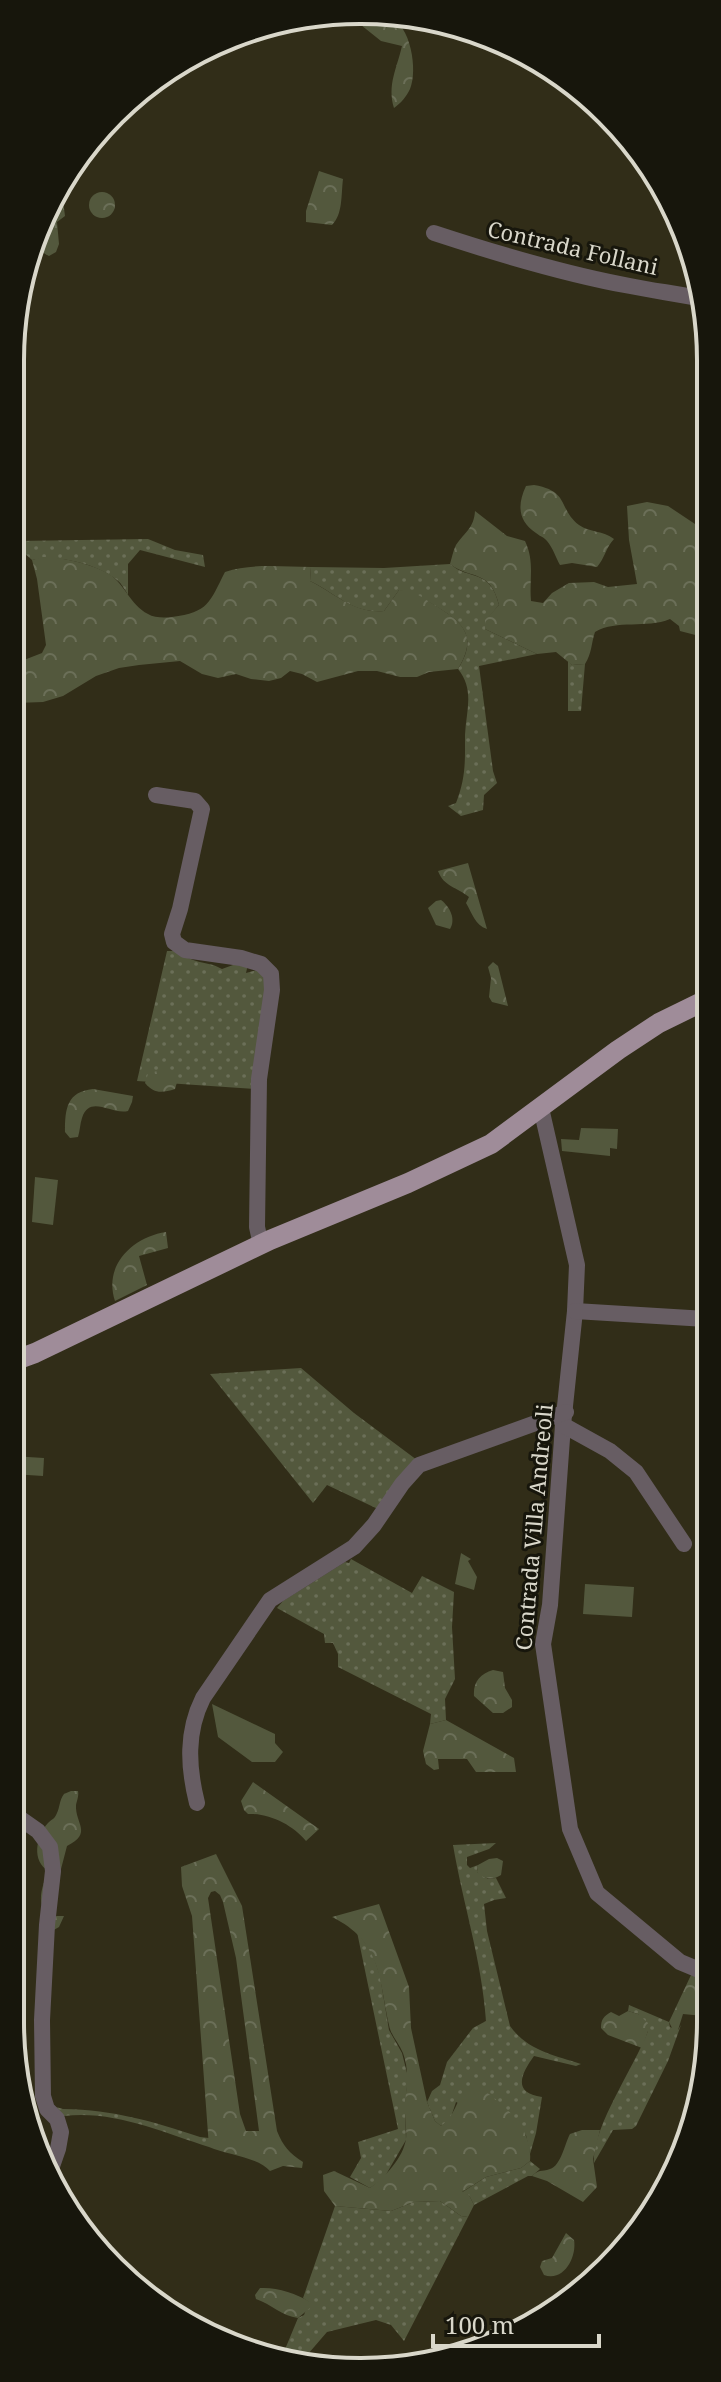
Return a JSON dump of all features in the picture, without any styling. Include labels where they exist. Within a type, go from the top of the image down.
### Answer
[{"type":"main road","points":[[24,1356],[261,1245],[491,1144],[618,1050],[659,1023],[697,1004]]},
{"type":"street","name":"Contrada Follani","points":[[434,233],[514,259],[691,297]]},
{"type":"street","points":[[156,795],[195,801],[202,809],[172,934],[174,942],[185,950],[261,964],[271,974],[272,990],[259,1079],[257,1227],[261,1245]]},
{"type":"street","name":"Contrada Villa Andreoli","points":[[541,1108],[577,1265],[550,1605],[543,1644],[570,1829],[597,1893],[680,1962],[697,1969]]},
{"type":"street","points":[[575,1311],[697,1318]]},
{"type":"street","points":[[197,1803],[190,1763],[190,1738],[195,1714],[204,1695],[270,1600],[354,1547],[419,1465],[564,1418],[636,1472],[684,1544]]},
{"type":"street","points":[[24,1821],[38,1831],[50,1847],[53,1871],[42,2020],[43,2096],[61,2132],[54,2160]]},
{"type":"green space","points":[[360,24],[401,27],[411,49],[413,71],[410,89],[394,108],[392,84],[402,46],[381,41]]},
{"type":"green space","points":[[319,171],[343,179],[340,210],[332,225],[306,222],[306,211]]},
{"type":"green space","points":[[102,192],[111,196],[115,205],[111,214],[102,218],[93,214],[89,205],[93,196]]},
{"type":"green space","points":[[63,203],[65,216],[57,222],[59,244],[56,252],[49,256],[43,251]]},
{"type":"green space","points":[[534,485],[559,496],[579,525],[614,539],[597,567],[572,563],[560,565],[547,541],[526,523],[521,512],[521,500],[526,486]]},
{"type":"green space","points":[[647,502],[668,506],[697,524],[697,635],[680,631],[679,626],[670,619],[604,628],[595,632],[585,664],[572,665],[556,652],[537,654],[485,629],[485,620],[499,605],[495,593],[485,580],[450,564],[456,545],[471,526],[475,511],[507,536],[525,541],[531,564],[531,601],[543,603],[552,593],[569,583],[594,582],[608,587],[637,584],[627,506]]},
{"type":"green space","points":[[148,539],[175,550],[203,555],[205,567],[140,550],[128,564],[128,595],[117,580],[99,569],[64,559],[32,560],[24,553],[24,541]]},
{"type":"green space","points":[[59,558],[102,570],[115,578],[142,610],[163,618],[201,609],[211,599],[225,572],[256,566],[311,567],[310,581],[364,609],[384,611],[399,590],[417,594],[459,623],[467,638],[467,647],[458,669],[429,672],[417,677],[358,671],[317,682],[290,671],[281,678],[269,681],[236,674],[218,678],[202,674],[180,661],[119,668],[96,676],[63,696],[43,702],[24,703],[24,660],[42,653],[46,645],[32,560]]},
{"type":"green space","points":[[450,564],[485,580],[495,593],[499,605],[486,620],[485,629],[537,654],[479,666],[497,783],[484,795],[483,810],[461,816],[448,806],[456,803],[464,769],[468,693],[458,669],[467,647],[464,631],[453,617],[409,592],[399,590],[384,611],[373,611],[354,606],[310,581],[311,567],[384,568]]},
{"type":"green space","points":[[568,661],[572,665],[585,664],[581,711],[568,711]]},
{"type":"green space","points":[[468,863],[487,929],[472,915],[466,903],[469,897],[447,884],[438,871]]},
{"type":"green space","points":[[441,900],[451,913],[450,929],[436,925],[428,908]]},
{"type":"green space","points":[[167,951],[182,951],[189,958],[222,969],[233,965],[234,959],[248,964],[246,973],[261,969],[266,976],[255,1089],[137,1081]]},
{"type":"green space","points":[[493,962],[498,966],[508,1006],[492,1002],[489,997],[491,978],[488,967]]},
{"type":"green space","points":[[160,1070],[178,1079],[175,1089],[158,1092],[145,1083],[148,1074]]},
{"type":"green space","points":[[93,1089],[133,1096],[132,1102],[128,1111],[90,1107],[82,1118],[78,1137],[70,1138],[65,1132],[69,1103],[78,1094]]},
{"type":"green space","points":[[581,1128],[618,1129],[617,1149],[610,1148],[610,1156],[562,1151],[561,1139],[579,1140]]},
{"type":"green space","points":[[35,1177],[58,1180],[53,1225],[32,1222]]},
{"type":"green space","points":[[166,1232],[168,1248],[139,1256],[147,1285],[115,1301],[113,1276],[124,1255],[142,1240]]},
{"type":"green space","points":[[301,1368],[421,1463],[380,1510],[327,1485],[313,1503],[210,1374]]},
{"type":"green space","points":[[24,1457],[44,1458],[43,1476],[24,1475]]},
{"type":"green space","points":[[461,1553],[471,1559],[468,1561],[477,1577],[474,1590],[455,1584]]},
{"type":"green space","points":[[351,1559],[412,1593],[422,1576],[454,1592],[452,1627],[455,1679],[445,1699],[446,1720],[430,1724],[431,1714],[338,1667],[338,1654],[333,1643],[325,1643],[324,1634],[277,1608],[283,1601]]},
{"type":"green space","points":[[585,1584],[634,1587],[632,1617],[583,1614]]},
{"type":"green space","points":[[493,1670],[503,1672],[505,1688],[512,1700],[512,1707],[503,1713],[493,1713],[474,1696],[478,1679]]},
{"type":"green space","points":[[212,1704],[275,1734],[275,1743],[283,1752],[275,1762],[252,1762],[218,1737]]},
{"type":"green space","points":[[446,1720],[514,1758],[516,1772],[476,1772],[467,1759],[438,1759],[439,1769],[434,1770],[426,1764],[423,1751],[430,1724]]},
{"type":"green space","points":[[253,1782],[319,1829],[306,1841],[280,1821],[248,1814],[241,1801]]},
{"type":"green space","points":[[71,1791],[78,1791],[76,1812],[81,1832],[67,1846],[54,1916],[64,1916],[59,1927],[52,1931],[41,1901],[49,1871],[40,1862],[37,1848],[41,1835],[56,1815],[62,1797]]},
{"type":"green space","points":[[496,1843],[467,1857],[467,1865],[470,1868],[478,1865],[477,1872],[488,1879],[496,1878],[506,1898],[484,1904],[487,1931],[510,2026],[533,2047],[581,2064],[576,2066],[534,2056],[526,2069],[523,2087],[533,2095],[542,2097],[530,2154],[526,2135],[456,2102],[450,2120],[441,2126],[435,2121],[427,2102],[432,2091],[440,2085],[447,2062],[473,2028],[486,2021],[481,1976],[453,1845]]},
{"type":"green space","points":[[216,1854],[242,1906],[277,2131],[287,2149],[303,2162],[302,2168],[283,2166],[270,2171],[250,2159],[209,2147],[192,1916],[182,1886],[181,1867]],"holes":[[[211,1892],[220,1895],[236,1958],[259,2131],[246,2131],[240,2114],[208,1898]]]},
{"type":"green space","points":[[497,1858],[503,1861],[501,1875],[488,1878],[477,1872],[478,1865]]},
{"type":"green space","points":[[379,1904],[409,1987],[411,2028],[427,2102],[435,2121],[441,2126],[465,2088],[478,2086],[506,2109],[527,2137],[530,2161],[521,2168],[486,2177],[462,2192],[469,2195],[474,2205],[468,2217],[461,2216],[440,2201],[414,2202],[391,2211],[335,2206],[324,2191],[323,2175],[334,2171],[370,2188],[392,2166],[406,2139],[406,2065],[390,2029],[375,1962],[360,1937],[332,1917]]},
{"type":"green space","points":[[357,1932],[372,1952],[380,1976],[389,2030],[402,2053],[408,2077],[406,2140],[384,2178],[370,2188],[350,2177],[361,2158],[358,2142],[398,2129]]},
{"type":"green space","points":[[691,1975],[697,1976],[697,2015],[683,2014],[678,2030],[673,2030],[669,2022]]},
{"type":"green space","points":[[629,2005],[669,2022],[670,2027],[678,2030],[681,2025],[668,2061],[636,2126],[613,2130],[594,2163],[599,2133],[648,2031],[638,2014],[628,2011]]},
{"type":"green space","points":[[628,2011],[638,2014],[648,2023],[642,2048],[608,2035],[601,2028],[602,2020],[609,2013],[619,2016]]},
{"type":"green space","points":[[56,2107],[149,2121],[209,2138],[209,2147],[119,2119],[64,2116]]},
{"type":"green space","points":[[600,2130],[593,2159],[597,2187],[583,2202],[532,2176],[554,2167],[570,2134]]},
{"type":"green space","points":[[530,2161],[540,2169],[532,2176],[474,2205],[469,2195],[461,2193],[486,2177],[521,2168]]},
{"type":"green space","points":[[440,2201],[461,2216],[468,2217],[404,2341],[391,2325],[376,2320],[327,2332],[308,2354],[285,2350],[298,2318],[304,2315],[309,2302],[303,2298],[335,2206],[391,2211],[414,2202]]},
{"type":"green space","points":[[566,2233],[574,2240],[568,2266],[558,2275],[544,2275],[540,2267],[542,2261],[552,2258]]},
{"type":"green space","points":[[260,2288],[292,2293],[310,2302],[310,2308],[298,2318],[287,2315],[256,2299]]}]
